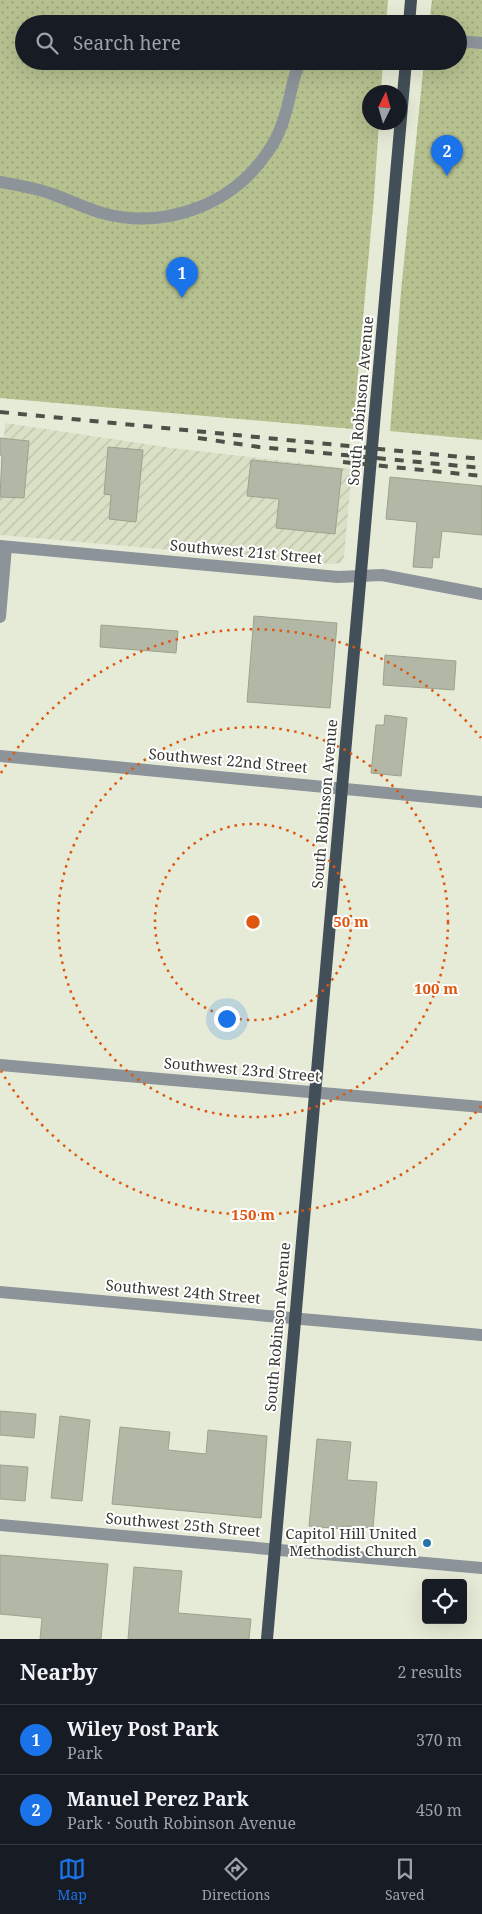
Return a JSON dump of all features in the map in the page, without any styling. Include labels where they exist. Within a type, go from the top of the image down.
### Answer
[{"type":"main road","points":[[410,15],[411,0]]},
{"type":"main road","name":"South Robinson Avenue","points":[[267,1639],[405,70]]},
{"type":"street","points":[[467,42],[482,43]]},
{"type":"street","points":[[0,182],[37,189],[82,206],[120,217],[161,218],[210,203],[238,185],[268,153],[288,107],[296,70]]},
{"type":"street","points":[[0,618],[3,547]]},
{"type":"street","name":"Southwest 21st Street","points":[[3,547],[338,577],[382,575],[482,594]]},
{"type":"street","name":"Southwest 22nd Street","points":[[0,756],[482,802]]},
{"type":"street","name":"Southwest 23rd Street","points":[[0,1065],[482,1107]]},
{"type":"street","name":"Southwest 24th Street","points":[[0,1292],[482,1335]]},
{"type":"street","name":"Southwest 25th Street","points":[[0,1525],[482,1568]]},
{"type":"shaded area","points":[[5,423],[172,448],[352,469],[344,557],[341,563],[330,564],[0,535],[0,481]]},
{"type":"green space","points":[[0,0],[388,0],[387,15],[15,15],[15,70],[382,70],[381,85],[362,85],[362,130],[379,130],[353,429],[0,398]]},
{"type":"green space","points":[[432,0],[482,0],[482,440],[390,431],[401,291],[423,70],[467,70],[467,15],[430,15]]},
{"type":"building","points":[[0,438],[29,441],[24,498],[0,497],[2,455],[0,455]]},
{"type":"building","points":[[108,447],[143,450],[136,522],[109,519],[111,495],[104,494]]},
{"type":"building","points":[[251,460],[342,469],[335,534],[276,528],[279,499],[247,496]]},
{"type":"building","points":[[390,477],[482,486],[482,535],[442,531],[439,558],[433,557],[432,568],[413,567],[417,522],[386,519]]},
{"type":"building","points":[[254,616],[337,623],[330,708],[247,702]]},
{"type":"building","points":[[101,625],[178,631],[176,653],[100,647]]},
{"type":"building","points":[[385,655],[456,661],[454,690],[383,685]]},
{"type":"building","points":[[385,715],[407,718],[401,776],[371,773],[376,725],[384,725]]},
{"type":"building","points":[[0,1411],[36,1414],[34,1438],[0,1435]]},
{"type":"building","points":[[60,1416],[90,1420],[82,1501],[51,1498]]},
{"type":"building","points":[[120,1427],[170,1432],[168,1450],[206,1454],[208,1430],[267,1436],[261,1518],[112,1504]]},
{"type":"building","points":[[317,1439],[351,1442],[347,1480],[377,1482],[373,1528],[343,1526],[343,1529],[309,1526]]},
{"type":"building","points":[[0,1465],[28,1467],[25,1501],[0,1499]]},
{"type":"building","points":[[0,1555],[108,1564],[101,1639],[40,1639],[42,1618],[0,1614]]},
{"type":"building","points":[[134,1567],[182,1571],[178,1613],[251,1619],[249,1639],[128,1639]]},
{"type":"railway","points":[[0,412],[482,459]]},
{"type":"railway","points":[[198,438],[259,447],[482,468]]},
{"type":"railway","points":[[343,462],[482,476]]},
{"type":"place","name":"Manuel Perez Park","points":[[447,176]]},
{"type":"place","name":"Wiley Post Park","points":[[182,298]]},
{"type":"place","name":"Capitol Hill United Methodist Church","points":[[427,1543]]}]
